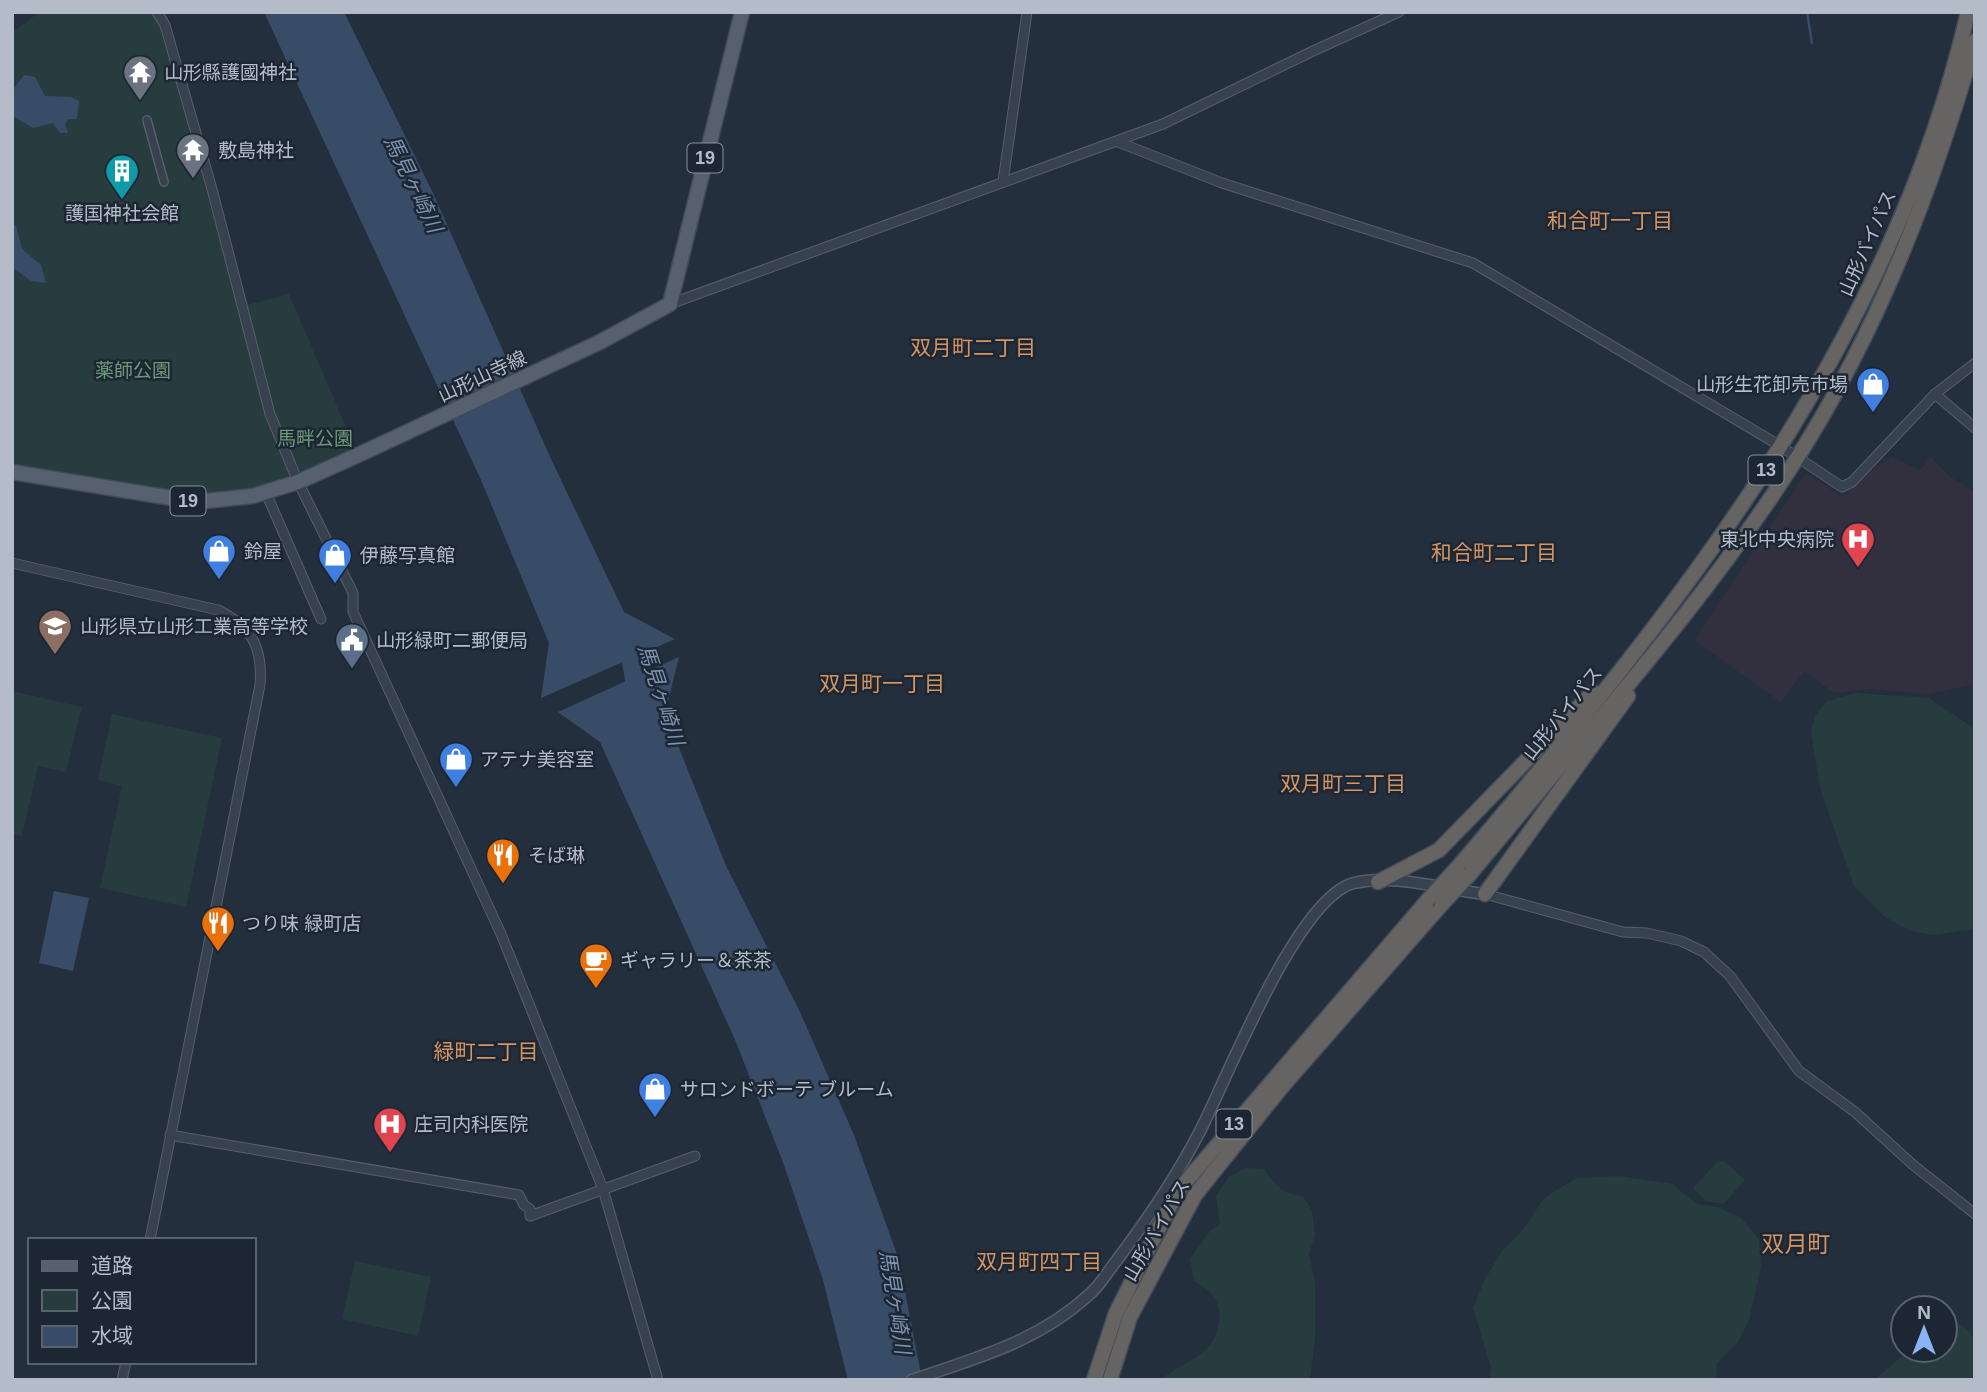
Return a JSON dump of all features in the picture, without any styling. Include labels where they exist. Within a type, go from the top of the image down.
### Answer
[{"type":"highway","name":"山形バイパス","points":[[1110,1380],[1130,1317],[1195,1195],[1281,1088],[1443,904],[1464,870],[1656,628],[1782,447],[1869,290],[1917,178],[1947,90],[1968,12]]},
{"type":"highway","name":"山形バイパス","points":[[1094,1380],[1116,1313],[1177,1192],[1427,901],[1464,870],[1670,634],[1797,458],[1871,324],[1902,255],[1931,181],[1975,41]]},
{"type":"highway","points":[[1378,882],[1440,850],[1656,628]]},
{"type":"highway","points":[[1485,894],[1670,634]]},
{"type":"main road","name":"19","points":[[670,304],[742,12]]},
{"type":"main road","name":"山形山寺線","points":[[12,472],[197,502],[265,493],[298,482],[358,455],[600,342],[670,304]]},
{"type":"street","points":[[157,12],[165,25],[209,176],[270,414],[298,482],[353,593],[353,612],[501,934],[603,1189],[658,1380]]},
{"type":"street","points":[[1003,182],[1027,12]]},
{"type":"street","points":[[670,304],[1163,124],[1399,12]]},
{"type":"street","points":[[147,120],[164,181]]},
{"type":"street","points":[[1118,142],[1222,183],[1473,263],[1782,447],[1842,487],[1852,482],[1935,394],[1975,363]]},
{"type":"street","points":[[1935,394],[1975,428]]},
{"type":"street","points":[[265,493],[321,619]]},
{"type":"street","points":[[12,563],[219,610],[239,621],[257,648],[260,685],[150,1238]]},
{"type":"street","points":[[912,1380],[1018,1343],[1056,1323],[1093,1291],[1131,1241],[1187,1154],[1258,1004],[1315,916],[1333,894],[1353,883],[1378,882],[1485,894],[1623,932],[1647,933],[1681,941],[1704,952],[1730,976],[1799,1071],[1855,1112],[1912,1164],[1975,1214]]},
{"type":"street","points":[[170,1135],[519,1195],[524,1205],[530,1209],[530,1216],[695,1156]]},
{"type":"shaded area","name":"東北中央病院","points":[[1892,457],[1920,470],[1931,457],[1949,476],[1975,492],[1975,684],[1928,694],[1871,689],[1834,693],[1804,671],[1781,702],[1694,640],[1806,473],[1843,497],[1869,471]]},
{"type":"green space","name":"薬師公園","points":[[39,12],[153,12],[162,26],[257,366],[243,306],[289,294],[358,455],[228,500],[12,472],[12,33]]},
{"type":"green space","points":[[12,691],[82,707],[66,772],[38,766],[22,836],[12,834]]},
{"type":"green space","points":[[1856,693],[1929,698],[1975,729],[1975,929],[1932,935],[1911,931],[1885,917],[1854,886],[1820,788],[1811,733],[1815,716],[1827,701]]},
{"type":"green space","points":[[112,714],[222,738],[186,907],[100,888],[122,786],[98,780]]},
{"type":"green space","points":[[1724,1161],[1745,1180],[1723,1204],[1706,1201],[1693,1188],[1717,1162]]},
{"type":"green space","points":[[1246,1168],[1264,1169],[1280,1188],[1303,1196],[1312,1211],[1315,1235],[1309,1254],[1315,1282],[1315,1338],[1310,1380],[1161,1380],[1202,1353],[1212,1342],[1218,1328],[1218,1305],[1211,1293],[1194,1281],[1190,1259],[1210,1231],[1220,1224],[1216,1196],[1229,1177]]},
{"type":"green space","points":[[1619,1176],[1672,1184],[1697,1204],[1718,1207],[1741,1218],[1759,1239],[1761,1266],[1749,1321],[1737,1343],[1717,1363],[1716,1380],[1489,1380],[1491,1367],[1473,1308],[1485,1279],[1502,1251],[1524,1228],[1544,1198],[1576,1178]]},
{"type":"green space","points":[[355,1261],[431,1277],[418,1336],[342,1319]]},
{"type":"green space","points":[[1959,1324],[1974,1339],[1975,1380],[1874,1380],[1893,1364],[1959,1364]]},
{"type":"water","points":[[264,12],[344,12],[433,193],[551,459],[624,612],[675,639],[541,698],[549,643],[481,480]]},
{"type":"water","points":[[24,75],[35,77],[45,96],[71,97],[79,101],[77,119],[68,119],[65,124],[68,133],[60,133],[53,123],[33,128],[13,116],[12,91]]},
{"type":"water","points":[[12,224],[16,226],[22,249],[41,265],[46,283],[31,281],[12,267]]},
{"type":"water","points":[[679,657],[665,713],[727,868],[800,1012],[854,1135],[899,1260],[922,1380],[848,1380],[823,1280],[784,1165],[736,1042],[600,742],[558,712]]},
{"type":"water","points":[[54,891],[89,898],[73,971],[39,963]]},
{"type":"waterway","points":[[1807,12],[1812,43]]},
{"type":"waterway","name":"馬見ヶ崎川","points":[[619,638],[630,657],[638,700]]},
{"type":"place","name":"山形縣護國神社","points":[[140,102]]},
{"type":"place","name":"敷島神社","points":[[193,180]]},
{"type":"place","name":"護国神社会館","points":[[122,201]]},
{"type":"place","name":"山形生花卸売市場","points":[[1873,414]]},
{"type":"place","name":"東北中央病院","points":[[1858,569]]},
{"type":"place","name":"鈴屋","points":[[219,581]]},
{"type":"place","name":"伊藤写真館","points":[[335,585]]},
{"type":"place","name":"山形県立山形工業高等学校","points":[[55,656]]},
{"type":"place","name":"山形緑町二郵便局","points":[[352,670]]},
{"type":"place","name":"アテナ美容室","points":[[456,789]]},
{"type":"place","name":"そば琳","points":[[503,885]]},
{"type":"place","name":"つり味 緑町店","points":[[218,953]]},
{"type":"place","name":"ギャラリー＆茶茶","points":[[596,990]]},
{"type":"place","name":"サロンドボーテ ブルーム","points":[[655,1119]]},
{"type":"place","name":"庄司内科医院","points":[[390,1154]]},
{"type":"district","name":"和合町一丁目","points":[[1610,221]]},
{"type":"district","name":"双月町二丁目","points":[[973,348]]},
{"type":"district","name":"和合町二丁目","points":[[1494,553]]},
{"type":"district","name":"双月町一丁目","points":[[882,684]]},
{"type":"district","name":"双月町三丁目","points":[[1343,784]]},
{"type":"district","name":"緑町二丁目","points":[[486,1052]]},
{"type":"district","name":"双月町","points":[[1796,1244]]},
{"type":"district","name":"双月町四丁目","points":[[1039,1262]]},
{"type":"park label","name":"馬畔公園","points":[[315,438]]}]
